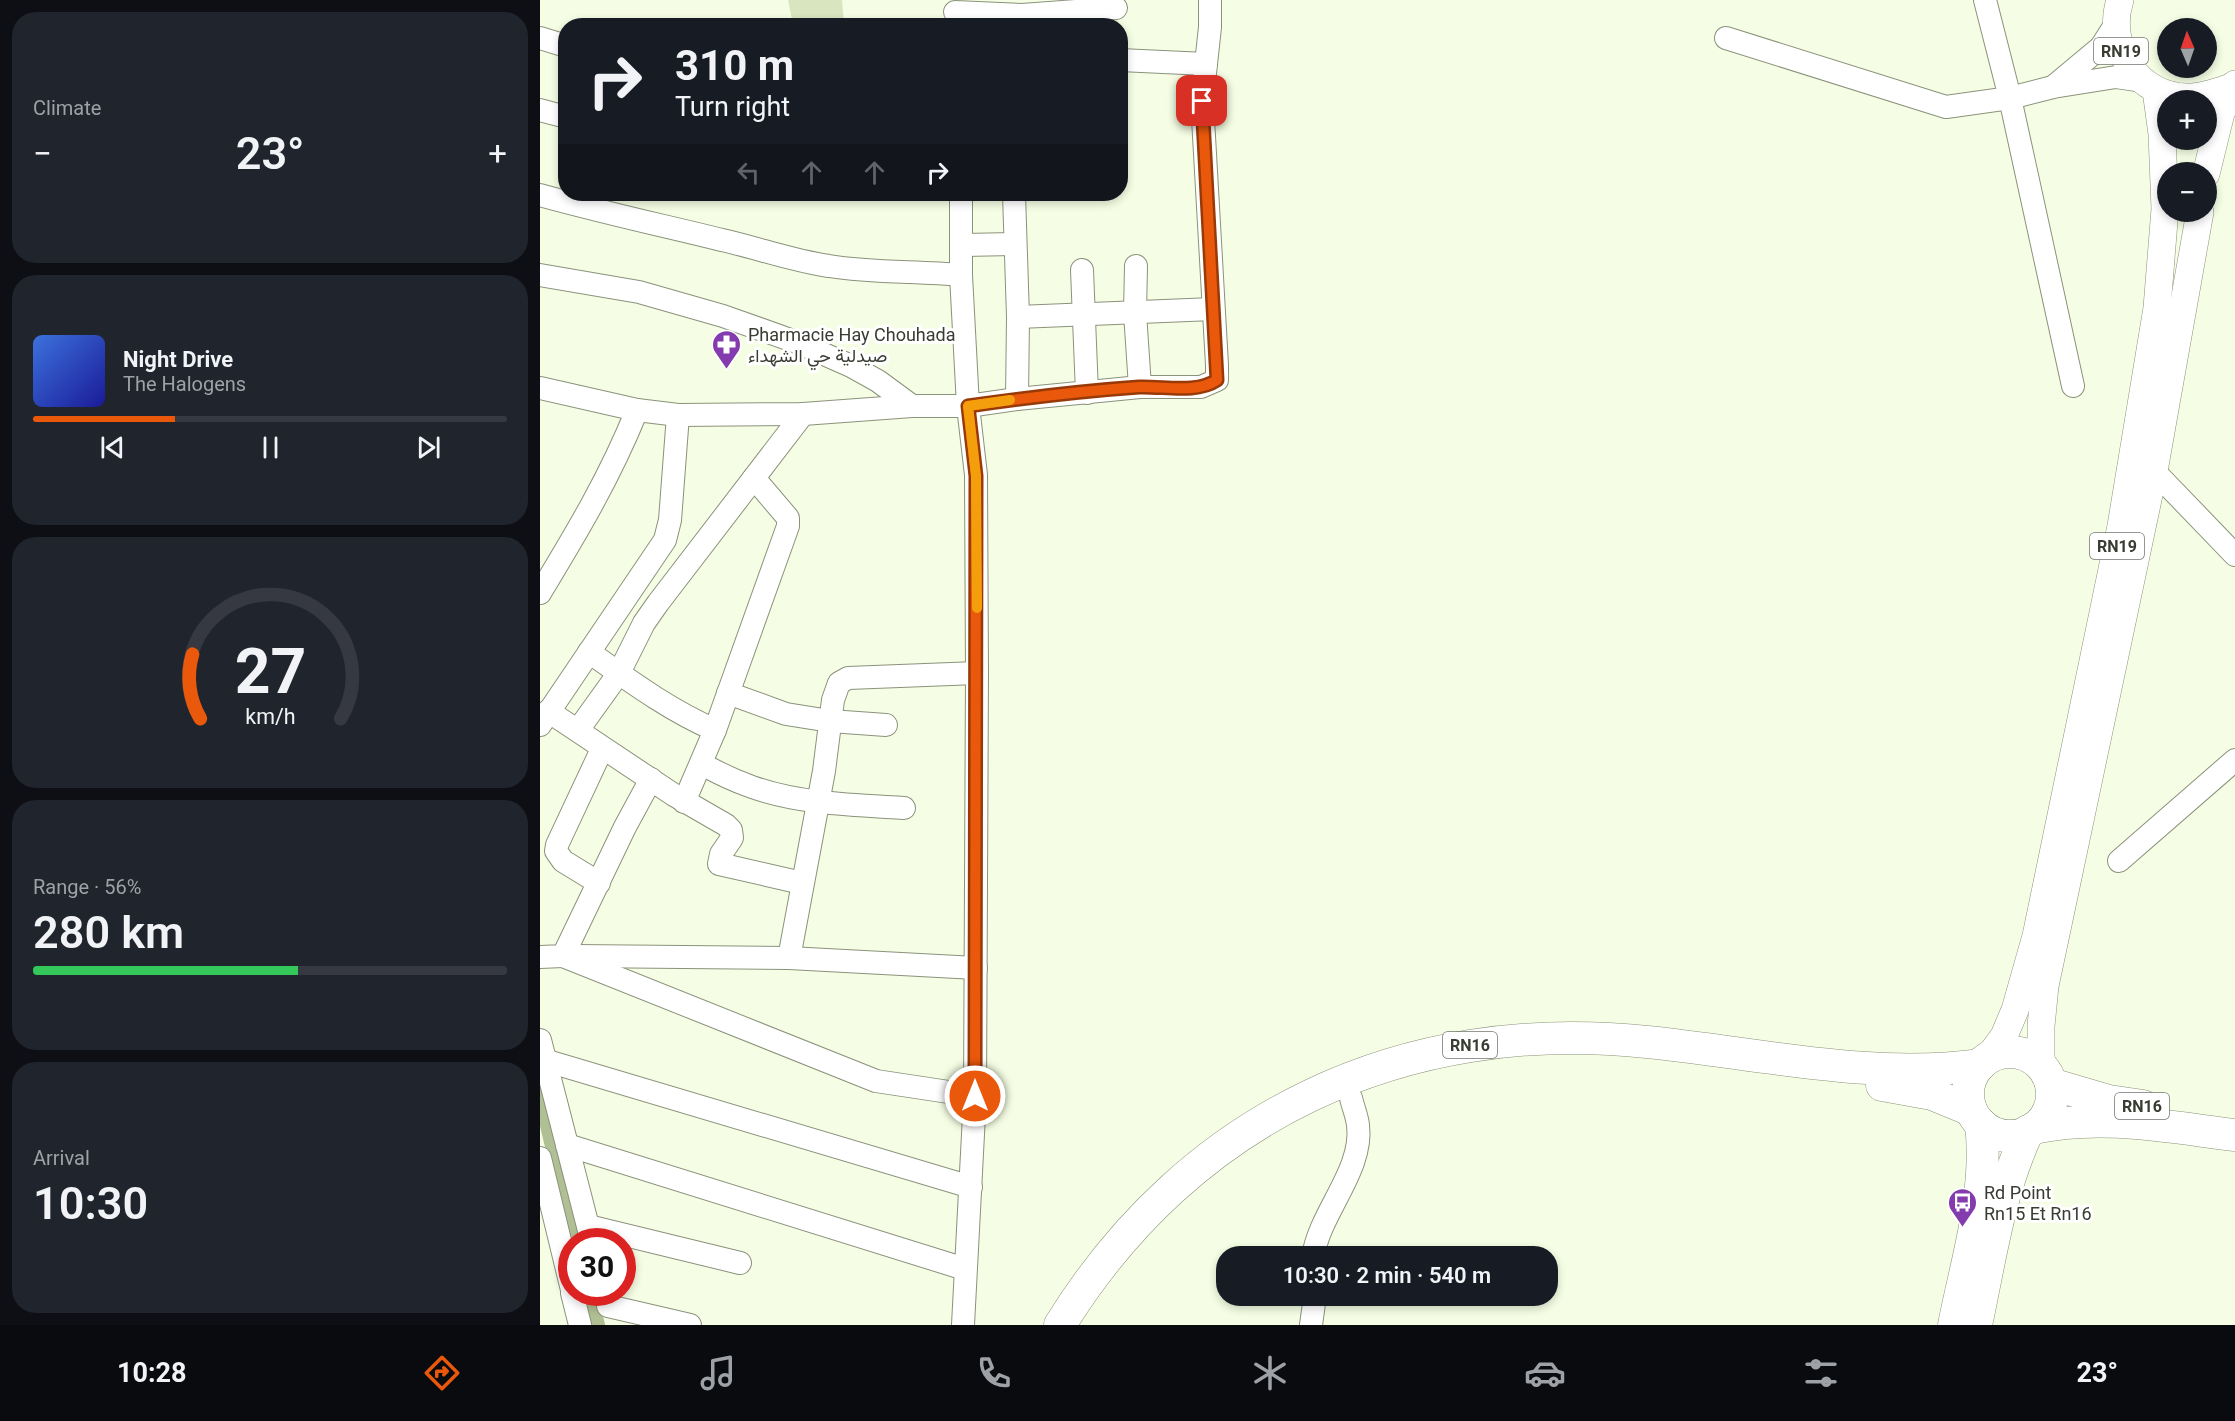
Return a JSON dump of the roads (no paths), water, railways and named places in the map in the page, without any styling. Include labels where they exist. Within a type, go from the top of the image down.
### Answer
[{"type":"highway","name":"RN16","points":[[1060,1325],[1084,1288],[1122,1240],[1165,1196],[1211,1156],[1262,1121],[1346,1079],[1405,1059],[1470,1045],[1576,1038],[1646,1042],[1809,1063],[1936,1069],[1984,1062],[2012,1052],[2028,1056],[2046,1075],[2109,1101],[2235,1118]]},
{"type":"highway","name":"RN16","points":[[1083,1325],[1109,1286],[1144,1242],[1190,1196],[1233,1162],[1298,1122],[1351,1098],[1418,1076],[1456,1067],[1505,1060],[1564,1056],[1623,1058],[1890,1086],[1932,1094],[1976,1117],[2000,1134],[2014,1135],[2065,1122],[2103,1121],[2235,1135]]},
{"type":"highway","points":[[1954,1325],[1982,1183],[1983,1153],[1968,1091],[1970,1081],[1984,1062]]},
{"type":"highway","points":[[1976,1325],[2008,1180],[2031,1130],[2043,1120],[2049,1110],[2051,1102],[2046,1075]]},
{"type":"main road","name":"RN19","points":[[2118,13],[2117,41],[2123,56],[2131,69],[2149,85],[2188,98],[2208,95],[2234,85]]},
{"type":"main road","name":"RN19","points":[[1984,1062],[2004,1036],[2013,1016],[2036,936],[2121,526],[2157,308],[2165,209],[2162,134],[2149,85]]},
{"type":"main road","name":"RN19","points":[[2209,162],[2221,113],[2234,85]]},
{"type":"main road","name":"RN19","points":[[2046,1075],[2041,1026],[2045,986],[2154,471],[2198,222]]},
{"type":"street","points":[[540,388],[637,410],[678,415],[803,414],[912,406],[968,406],[1140,387],[1201,387],[1217,380],[1202,101],[1210,27],[1210,0]]},
{"type":"street","points":[[1985,0],[2010,98],[2073,386]]},
{"type":"street","points":[[955,12],[1115,11]]},
{"type":"street","points":[[2053,87],[2101,47],[2118,13]]},
{"type":"street","points":[[540,38],[558,44]]},
{"type":"street","points":[[1726,38],[1946,107],[2010,98],[2053,87],[2116,77],[2149,85]]},
{"type":"street","points":[[1128,60],[1206,64]]},
{"type":"street","points":[[540,110],[558,115]]},
{"type":"street","points":[[540,195],[558,200]]},
{"type":"street","points":[[561,201],[808,263],[862,270],[920,271],[961,275]]},
{"type":"street","points":[[962,201],[961,275],[968,406],[976,476],[977,673],[975,1096],[963,1325]]},
{"type":"street","points":[[1014,201],[1018,317],[1017,399]]},
{"type":"street","points":[[963,245],[1014,244]]},
{"type":"street","points":[[1136,266],[1135,313],[1140,387]]},
{"type":"street","points":[[1082,270],[1087,393]]},
{"type":"street","points":[[540,275],[639,292],[723,316],[799,343],[851,366],[878,381],[912,406]]},
{"type":"street","points":[[1018,317],[1213,309]]},
{"type":"street","points":[[540,592],[587,515],[618,457],[637,410]]},
{"type":"street","points":[[578,730],[619,673],[636,637],[658,603],[803,414]]},
{"type":"street","points":[[678,415],[670,520],[665,540],[653,561],[612,616],[544,718],[578,730],[684,802],[726,825],[731,830],[732,838],[719,859],[721,866],[802,883]]},
{"type":"street","points":[[2154,471],[2235,555]]},
{"type":"street","points":[[684,802],[715,730],[788,526],[788,518],[754,478]]},
{"type":"street","points":[[612,616],[636,637]]},
{"type":"street","points":[[589,652],[657,700],[715,730]]},
{"type":"street","points":[[789,958],[836,688],[842,680],[977,673]]},
{"type":"street","points":[[728,693],[786,714],[830,721],[886,725]]},
{"type":"street","points":[[599,884],[563,861],[556,851],[602,748]]},
{"type":"street","points":[[2119,861],[2235,760]]},
{"type":"street","points":[[702,764],[730,779],[755,788],[818,801],[904,808]]},
{"type":"street","points":[[563,956],[625,827],[651,779]]},
{"type":"street","points":[[563,956],[876,1081],[975,1096]]},
{"type":"street","points":[[540,957],[789,958],[976,968]]},
{"type":"street","points":[[542,1050],[971,1187]]},
{"type":"street","points":[[542,1050],[588,1228]]},
{"type":"street","points":[[1316,1246],[1357,1150],[1358,1125],[1351,1098]]},
{"type":"street","points":[[567,1145],[965,1269]]},
{"type":"street","points":[[540,1158],[558,1233]]},
{"type":"street","points":[[636,1243],[740,1263]]},
{"type":"street","points":[[575,1306],[579,1325]]},
{"type":"street","points":[[1311,1325],[1314,1306]]},
{"type":"street","points":[[608,1308],[690,1325]]},
{"type":"waterway","points":[[540,1092],[573,1228]]},
{"type":"waterway","points":[[592,1306],[597,1325]]},
{"type":"place","name":"Pharmacie Hay Chouhada صيدلية حي الشهداء","points":[[727,370]]},
{"type":"place","name":"Rd Point Rn15 Et Rn16","points":[[1963,1228]]}]
